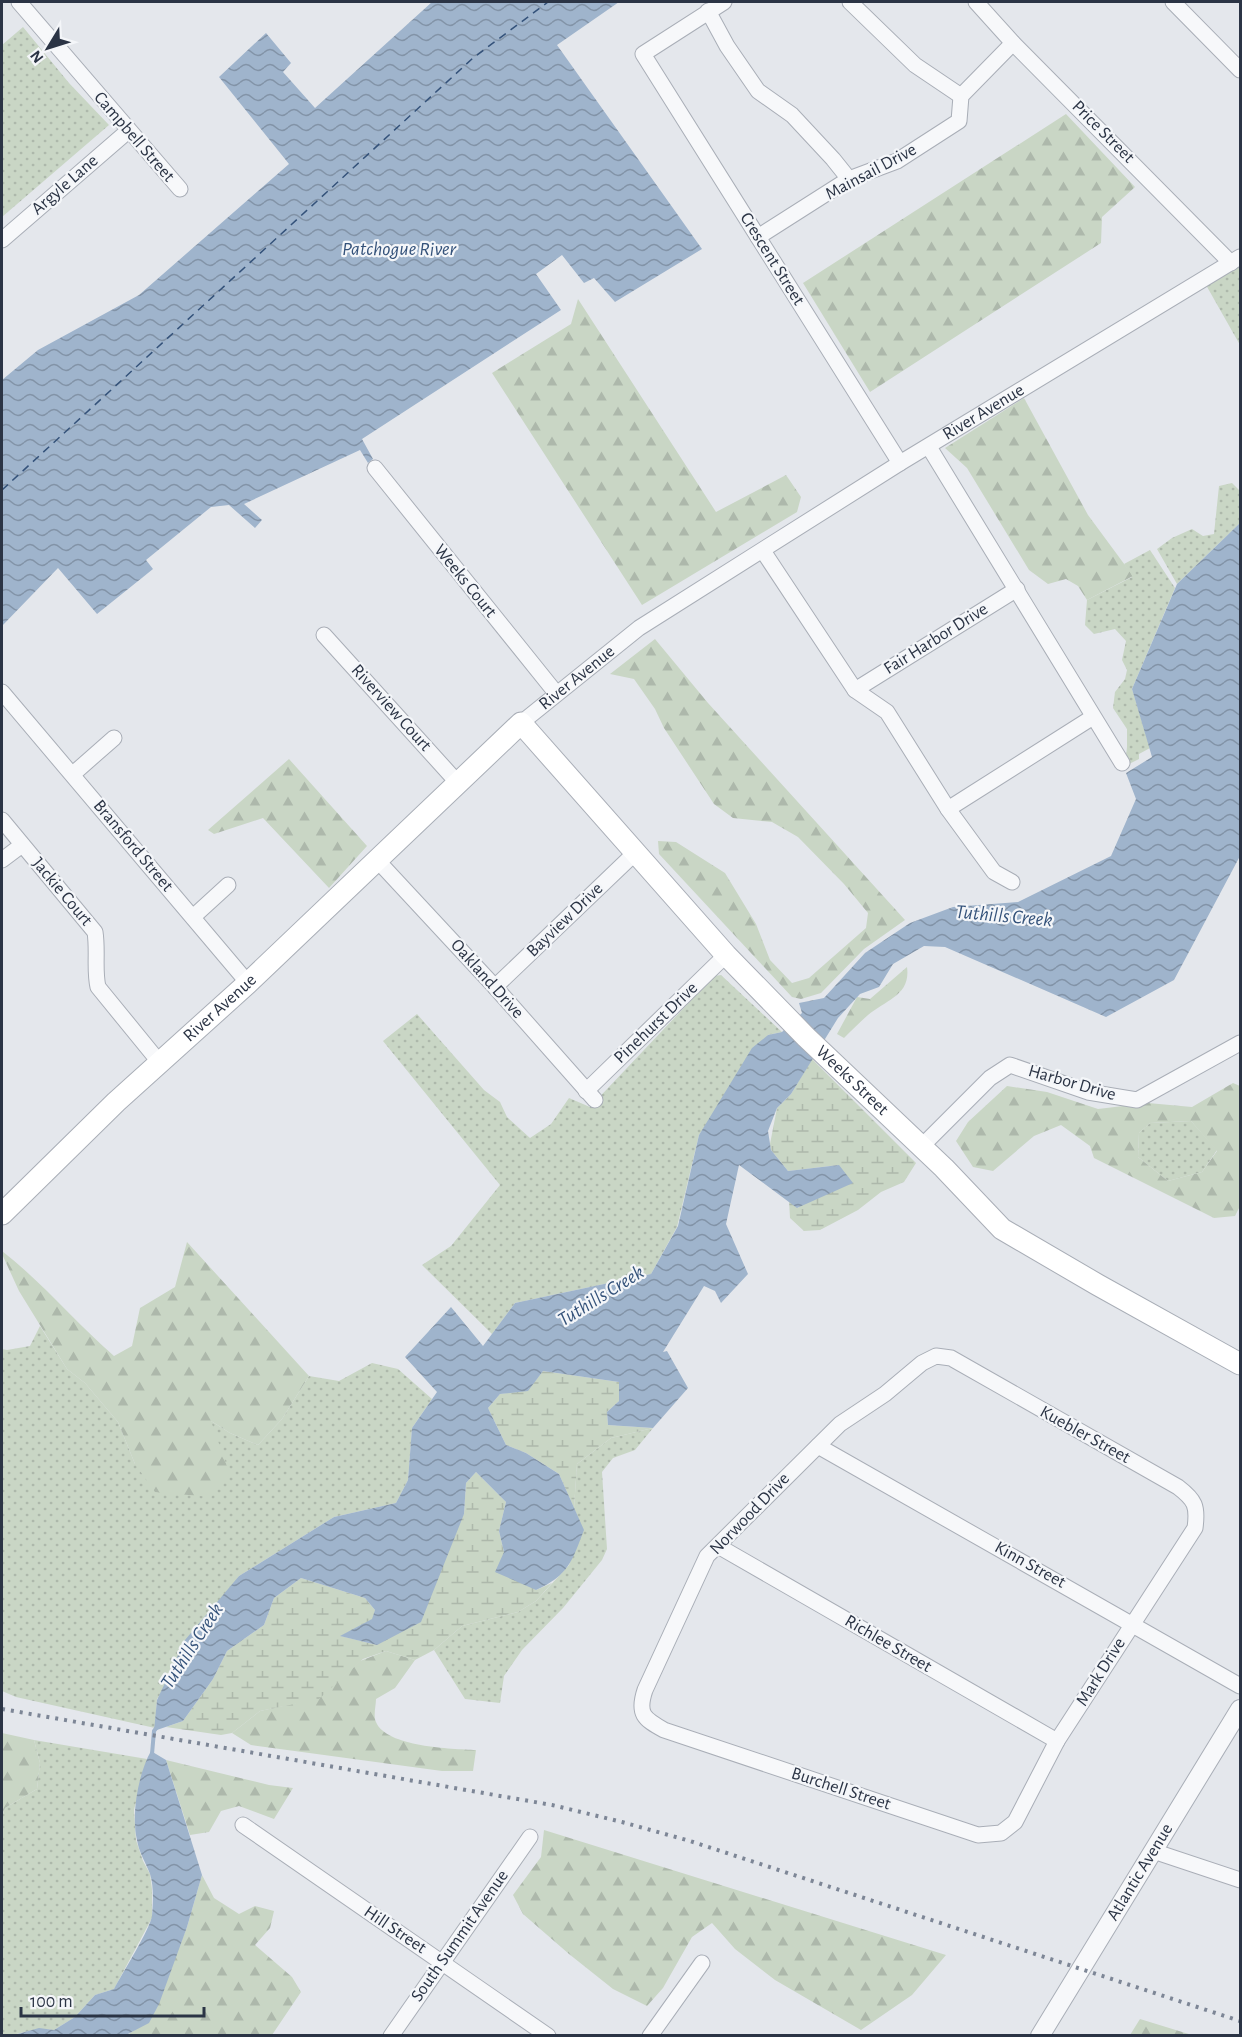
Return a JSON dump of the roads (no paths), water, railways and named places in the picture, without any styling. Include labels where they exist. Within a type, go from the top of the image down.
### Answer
[{"type":"main road","name":"River Avenue","points":[[2,1214],[116,1102],[248,983],[521,723]]},
{"type":"main road","name":"Weeks Street","points":[[521,723],[726,955],[1002,1229],[1240,1364]]},
{"type":"street","name":"Campbell Street","points":[[19,2],[180,189]]},
{"type":"street","points":[[724,2],[708,11],[727,46],[758,91],[792,116],[849,179]]},
{"type":"street","points":[[850,2],[915,65],[961,96],[1014,43]]},
{"type":"street","name":"Price Street","points":[[976,2],[1014,43],[1236,260]]},
{"type":"street","points":[[1173,2],[1240,70]]},
{"type":"street","name":"Crescent Street","points":[[708,11],[643,54],[900,463]]},
{"type":"street","name":"Mainsail Drive","points":[[758,237],[849,179],[897,161],[959,121],[961,96]]},
{"type":"street","name":"Argyle Lane","points":[[2,240],[128,131]]},
{"type":"street","name":"River Avenue","points":[[521,723],[639,628],[900,463],[1236,260]]},
{"type":"street","points":[[928,447],[1122,763]]},
{"type":"street","name":"Weeks Court","points":[[375,468],[556,693]]},
{"type":"street","points":[[763,551],[855,690],[887,712],[948,809],[994,873],[1012,882]]},
{"type":"street","name":"Fair Harbor Drive","points":[[855,690],[1017,589]]},
{"type":"street","name":"Riverview Court","points":[[324,635],[458,782]]},
{"type":"street","name":"Bransford Street","points":[[2,692],[248,983]]},
{"type":"street","points":[[948,809],[1093,717]]},
{"type":"street","points":[[73,774],[114,738]]},
{"type":"street","name":"Jackie Court","points":[[2,820],[95,932],[98,946],[96,978],[98,987],[160,1063]]},
{"type":"street","name":"Jackie Court","points":[[2,860],[22,844]]},
{"type":"street","name":"Bayview Drive","points":[[495,987],[635,853]]},
{"type":"street","name":"Oakland Drive","points":[[376,860],[495,987],[590,1095]]},
{"type":"street","points":[[193,917],[228,885]]},
{"type":"street","name":"Pinehurst Drive","points":[[590,1095],[726,955]]},
{"type":"street","name":"Harbor Drive","points":[[921,1147],[986,1082],[1010,1065],[1088,1092],[1137,1100],[1240,1043]]},
{"type":"street","name":"Norwood Drive","points":[[664,1730],[642,1714],[641,1702],[707,1556],[840,1424],[885,1394],[922,1363],[936,1356],[951,1359]]},
{"type":"street","name":"Kuebler Street","points":[[951,1359],[1178,1487],[1191,1498],[1197,1513],[1195,1528]]},
{"type":"street","name":"Kinn Street","points":[[818,1446],[1240,1686]]},
{"type":"street","name":"Mark Drive","points":[[1016,1822],[1057,1741],[1195,1528]]},
{"type":"street","name":"Richlee Street","points":[[718,1546],[1057,1741]]},
{"type":"street","name":"Atlantic Avenue","points":[[1040,2036],[1079,1968],[1240,1709]]},
{"type":"street","name":"Burchell Street","points":[[664,1730],[978,1835],[1001,1833],[1016,1822]]},
{"type":"street","name":"Hill Street","points":[[243,1825],[548,2036]]},
{"type":"street","name":"South Summit Avenue","points":[[391,2036],[530,1837]]},
{"type":"street","points":[[1153,1851],[1240,1880]]},
{"type":"street","points":[[650,2036],[702,1963]]},
{"type":"water","name":"Patchogue River","points":[[432,2],[619,2],[557,45],[702,249],[615,302],[594,278],[584,283],[562,255],[536,274],[561,310],[362,439],[373,459],[368,463],[360,450],[244,504],[262,520],[255,528],[229,505],[211,507],[146,560],[153,569],[97,614],[58,568],[2,626],[2,380],[38,350],[139,295],[289,164],[219,77],[266,33],[291,63],[283,72],[315,108]]},
{"type":"water","points":[[1240,523],[1240,856],[1174,980],[1106,1017],[945,947],[924,946],[893,964],[879,987],[860,994],[838,1018],[791,1094],[777,1108],[768,1131],[771,1150],[788,1171],[839,1165],[853,1183],[797,1208],[739,1165],[726,1224],[748,1274],[721,1303],[715,1291],[704,1286],[663,1352],[667,1351],[688,1388],[653,1428],[608,1425],[607,1412],[619,1401],[619,1382],[543,1371],[528,1391],[500,1394],[488,1408],[506,1445],[526,1453],[559,1474],[584,1530],[572,1559],[563,1573],[536,1590],[495,1572],[504,1552],[499,1531],[506,1502],[476,1472],[466,1483],[464,1514],[421,1622],[377,1645],[340,1636],[372,1619],[375,1610],[365,1598],[301,1578],[274,1598],[264,1625],[227,1651],[213,1679],[183,1721],[154,1731],[157,1700],[185,1640],[239,1576],[334,1517],[396,1503],[408,1480],[412,1428],[437,1392],[405,1357],[451,1307],[483,1346],[515,1303],[651,1274],[678,1226],[699,1135],[752,1048],[768,1035],[782,1032],[802,1013],[799,1003],[824,998],[865,953],[910,923],[953,907],[1018,902],[1111,856],[1136,799],[1126,773],[1152,757],[1132,689],[1177,584]]},
{"type":"water","points":[[151,1751],[166,1760],[202,1875],[187,1927],[159,2004],[149,2023],[126,2035],[14,2035],[39,2028],[54,2030],[75,2017],[95,1995],[114,1989],[146,1931],[152,1916],[152,1884],[138,1845],[135,1830],[135,1807],[142,1771]]},
{"type":"waterway","name":"Tuthills Creek","points":[[152,1754],[154,1731],[157,1727]]},
{"type":"railway","points":[[2,1709],[552,1805],[622,1822],[690,1841],[1240,2021]]}]
